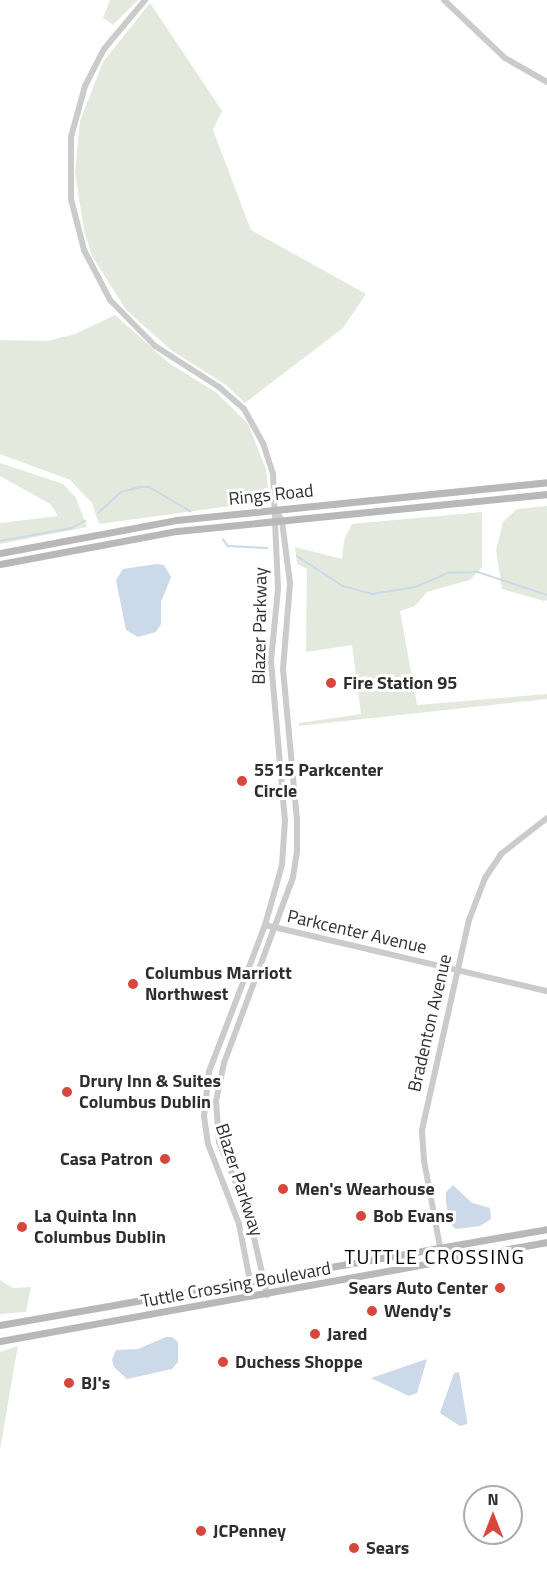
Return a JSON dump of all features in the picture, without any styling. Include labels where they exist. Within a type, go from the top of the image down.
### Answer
[{"type":"main road","name":"Rings Road","points":[[0,553],[142,525],[547,482]]},
{"type":"main road","name":"Rings Road","points":[[0,564],[148,535],[547,494]]},
{"type":"main road","name":"Tuttle Crossing Boulevard","points":[[0,1325],[547,1229]]},
{"type":"main road","name":"Tuttle Crossing Boulevard","points":[[0,1341],[267,1295],[547,1242]]},
{"type":"street","name":"Blazer Parkway","points":[[146,0],[104,49],[80,100],[69,157],[76,225],[97,278],[130,324],[166,355],[231,396],[252,420],[270,463],[276,510],[273,522],[278,589],[272,673],[285,820],[282,866],[265,925],[215,1054],[204,1098],[208,1144],[236,1213],[254,1297]]},
{"type":"street","points":[[444,0],[505,58],[547,82]]},
{"type":"street","name":"Blazer Parkway","points":[[267,1295],[249,1215],[219,1142],[216,1101],[224,1063],[293,877],[297,830],[283,669],[290,592],[282,521],[276,510]]},
{"type":"street","name":"Bradenton Avenue","points":[[443,1263],[422,1136],[469,920],[485,878],[519,837],[547,818]]},
{"type":"street","name":"Parkcenter Avenue","points":[[265,925],[547,991]]},
{"type":"shaded area","points":[[110,0],[138,0],[113,25],[103,18]]},
{"type":"shaded area","points":[[150,3],[222,111],[213,130],[251,230],[366,294],[343,328],[245,403],[226,385],[171,350],[126,310],[92,256],[84,231],[75,172],[80,121],[103,62]]},
{"type":"shaded area","points":[[115,315],[169,363],[217,393],[248,424],[266,469],[268,488],[264,488],[260,502],[99,524],[92,503],[70,480],[0,454],[0,340],[47,341],[75,334]]},
{"type":"shaded area","points":[[0,463],[63,484],[76,498],[87,527],[0,544],[0,523],[58,516],[50,504],[0,476]]},
{"type":"shaded area","points":[[547,506],[547,600],[544,601],[502,589],[496,550],[503,522],[517,509]]},
{"type":"shaded area","points":[[482,512],[482,567],[470,580],[427,592],[415,606],[400,611],[417,705],[547,694],[547,699],[299,726],[299,723],[361,714],[352,645],[306,652],[307,569],[297,564],[295,547],[342,559],[344,540],[352,524]]},
{"type":"shaded area","points":[[0,1280],[13,1288],[31,1287],[26,1312],[0,1314]]},
{"type":"shaded area","points":[[18,1346],[16,1356],[0,1450],[0,1352]]},
{"type":"water","points":[[164,565],[171,577],[161,602],[161,624],[156,632],[138,637],[126,630],[116,580],[123,569]]},
{"type":"water","points":[[453,1185],[472,1203],[490,1208],[491,1219],[480,1226],[456,1229],[450,1224],[446,1192]]},
{"type":"water","points":[[166,1337],[172,1337],[178,1342],[178,1362],[172,1369],[127,1379],[114,1367],[112,1360],[116,1350],[138,1349]]},
{"type":"water","points":[[427,1359],[417,1393],[409,1396],[371,1378]]},
{"type":"water","points":[[459,1372],[467,1420],[467,1424],[460,1426],[440,1413],[454,1373]]},
{"type":"waterway","points":[[98,513],[121,492],[140,487],[149,487],[190,511]]},
{"type":"waterway","points":[[0,541],[72,528],[85,521]]},
{"type":"waterway","points":[[223,539],[228,546],[267,548]]},
{"type":"waterway","points":[[297,556],[343,586],[372,594],[416,587],[448,573],[478,572],[547,595]]},
{"type":"place","name":"Fire Station 95","points":[[331,683]]},
{"type":"place","name":"5515 Parkcenter Circle","points":[[242,781]]},
{"type":"place","name":"Columbus Marriott Northwest","points":[[133,984]]},
{"type":"place","name":"Drury Inn & Suites Columbus Dublin","points":[[67,1092]]},
{"type":"place","name":"Casa Patron","points":[[165,1159]]},
{"type":"place","name":"Men's Wearhouse","points":[[283,1189]]},
{"type":"place","name":"Bob Evans","points":[[361,1216]]},
{"type":"place","name":"La Quinta Inn Columbus Dublin","points":[[22,1227]]},
{"type":"place","name":"Sears Auto Center","points":[[500,1288]]},
{"type":"place","name":"Wendy's","points":[[372,1311]]},
{"type":"place","name":"Jared","points":[[315,1334]]},
{"type":"place","name":"Duchess Shoppe","points":[[223,1362]]},
{"type":"place","name":"BJ's","points":[[69,1383]]},
{"type":"place","name":"JCPenney","points":[[201,1531]]},
{"type":"place","name":"Sears","points":[[354,1548]]},
{"type":"district","name":"TUTTLE CROSSING","points":[[435,1256]]}]
